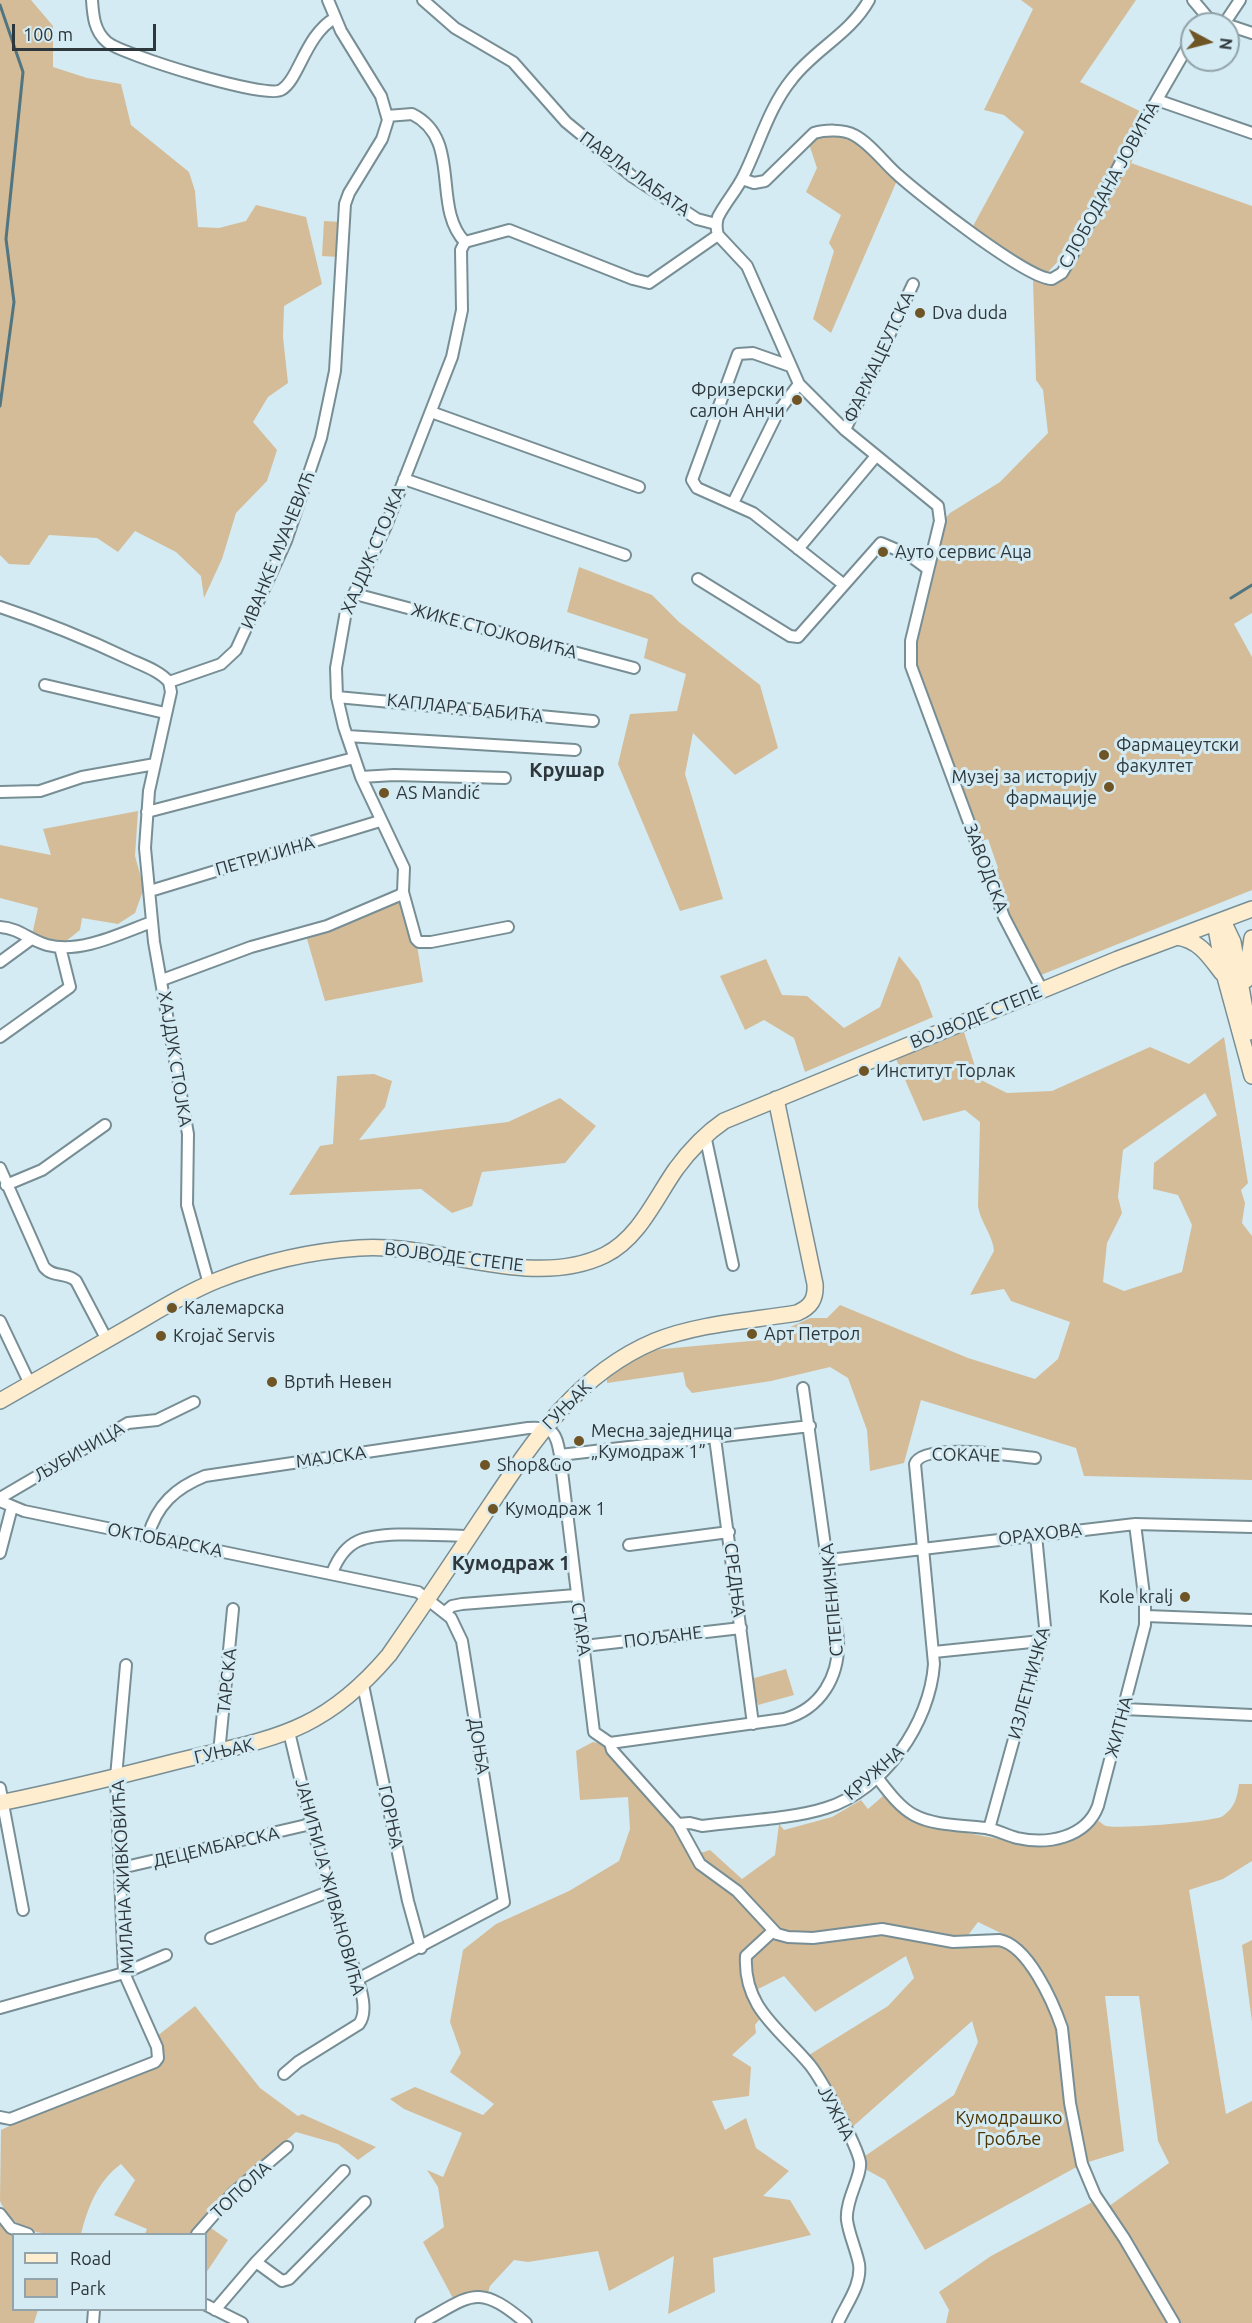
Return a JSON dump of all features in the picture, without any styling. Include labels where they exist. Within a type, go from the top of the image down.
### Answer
[{"type":"street","points":[[92,0],[99,33],[115,48],[204,77],[277,91],[285,86],[316,32],[335,18]]},
{"type":"street","points":[[328,0],[335,18],[381,96],[387,116],[412,114],[430,128],[441,149],[452,219],[456,231],[465,242],[510,230],[649,283],[717,229],[772,113],[792,79],[809,60],[848,29],[869,0]]},
{"type":"street","name":"ПАВЛА ЛАБАТА","points":[[423,0],[455,28],[513,62],[566,122],[633,177],[697,219],[717,229],[747,266],[799,384],[876,456],[935,500],[940,512],[940,521]]},
{"type":"street","name":"СЛОБОДАНА ЈОВИЋА","points":[[742,179],[754,183],[765,182],[814,133],[822,131],[850,133],[862,140],[898,176],[966,228],[1032,274],[1052,279],[1062,273],[1068,263],[1180,59]]},
{"type":"street","points":[[1156,100],[1252,133]]},
{"type":"street","name":"ИВАНКЕ МУАЧЕВИЋ","points":[[169,682],[222,664],[236,650],[291,530],[321,438],[335,371],[346,201],[382,139],[387,116]]},
{"type":"street","name":"ХАЈДУК СТОЈКА","points":[[465,242],[461,250],[463,283],[458,337],[386,526],[346,611],[338,647],[337,697],[361,777],[404,868],[403,892],[419,942],[508,927]]},
{"type":"street","name":"ФАРМАЦЕУТСКА","points":[[845,429],[913,284]]},
{"type":"street","points":[[790,366],[753,352],[742,352],[736,357],[692,480],[697,488],[753,513],[843,584]]},
{"type":"street","points":[[733,503],[778,412],[799,384]]},
{"type":"street","points":[[431,412],[639,487]]},
{"type":"street","points":[[798,549],[876,456]]},
{"type":"street","points":[[404,479],[625,555]]},
{"type":"street","name":"ЗАВОДСКА","points":[[940,521],[911,641],[911,669],[1004,917],[1042,990]]},
{"type":"street","points":[[698,579],[790,636],[798,637],[804,633],[843,584],[881,543],[909,555],[928,569]]},
{"type":"street","name":"ЖИКЕ СТОЈКОВИЋА","points":[[355,594],[634,668]]},
{"type":"street","points":[[0,607],[73,633],[158,674],[169,682],[171,692],[154,764],[147,812],[145,848],[152,922],[162,980]]},
{"type":"street","points":[[45,685],[165,713]]},
{"type":"street","name":"КАПЛАРА БАБИЋА","points":[[337,697],[452,705],[592,721]]},
{"type":"street","points":[[347,736],[575,750]]},
{"type":"street","points":[[147,812],[354,759]]},
{"type":"street","points":[[0,792],[40,791],[82,777],[154,764]]},
{"type":"street","points":[[361,777],[394,775],[505,778]]},
{"type":"street","name":"ПЕТРИЈИНА","points":[[150,891],[380,821]]},
{"type":"street","name":"ХАЈДУК СТОЈКА","points":[[209,1284],[187,1205],[188,1134],[162,980],[250,947],[327,926],[400,896],[403,892]]},
{"type":"street","name":"ВОЈВОДЕ СТЕПЕ","points":[[0,1401],[209,1284],[289,1260],[358,1248],[411,1249],[530,1268],[550,1268],[603,1256],[628,1239],[676,1169],[705,1135],[724,1121],[1042,990],[1252,909]]},
{"type":"street","points":[[0,927],[14,928],[30,940],[60,947],[85,944],[152,922]]},
{"type":"street","points":[[1219,922],[1225,976],[1252,1076]]},
{"type":"street","points":[[1219,922],[1233,942],[1252,1053]]},
{"type":"street","points":[[1177,937],[1188,938],[1199,945],[1225,976]]},
{"type":"street","points":[[1244,1004],[1248,950],[1252,938]]},
{"type":"street","points":[[0,962],[30,940]]},
{"type":"street","points":[[0,1037],[70,987],[60,947]]},
{"type":"street","name":"ГУЊАК","points":[[1,1798],[116,1777],[257,1744],[320,1717],[363,1685],[389,1655],[544,1427],[590,1380],[615,1362],[656,1341],[704,1327],[797,1313],[811,1305],[815,1294],[815,1284],[776,1099]]},
{"type":"street","points":[[6,1185],[42,1170],[105,1125]]},
{"type":"street","points":[[705,1135],[733,1265]]},
{"type":"street","points":[[0,1168],[44,1267],[51,1273],[71,1276],[76,1281],[107,1340]]},
{"type":"street","points":[[0,1321],[30,1384]]},
{"type":"street","name":"СТЕПЕНИЧКА","points":[[610,1743],[784,1719],[801,1713],[824,1693],[835,1675],[839,1657],[838,1639],[829,1560],[803,1388]]},
{"type":"street","name":"ЉУБИЧИЦА","points":[[0,1500],[128,1423],[157,1420],[194,1402]]},
{"type":"street","points":[[560,1455],[810,1426]]},
{"type":"street","name":"СТАРА","points":[[544,1427],[555,1435],[560,1455],[593,1729],[598,1736],[610,1743]]},
{"type":"street","name":"МАЈСКА","points":[[148,1536],[153,1520],[172,1494],[205,1476],[544,1427]]},
{"type":"street","name":"СРЕДЊА","points":[[716,1438],[753,1724]]},
{"type":"street","name":"СОКАЧЕ","points":[[924,1548],[915,1464],[919,1456],[951,1451],[1035,1458]]},
{"type":"street","name":"ОКТОБАРСКА","points":[[0,1500],[12,1507],[332,1573],[421,1593],[429,1598]]},
{"type":"street","points":[[0,1553],[12,1507]]},
{"type":"street","name":"ОРАХОВА","points":[[829,1560],[1135,1524],[1252,1527]]},
{"type":"street","name":"ЖИТНА","points":[[989,1829],[1014,1837],[1047,1840],[1069,1835],[1091,1821],[1098,1806],[1146,1616],[1135,1524]]},
{"type":"street","points":[[629,1545],[729,1532]]},
{"type":"street","points":[[332,1573],[342,1554],[351,1545],[365,1539],[409,1535],[469,1536]]},
{"type":"street","name":"ИЗЛЕТНИЧКА","points":[[989,1829],[1041,1641],[1045,1612],[1036,1535]]},
{"type":"street","name":"КРУЖНА","points":[[678,1824],[702,1826],[826,1808],[852,1796],[903,1749],[915,1730],[930,1691],[934,1652],[924,1548]]},
{"type":"street","points":[[445,1612],[452,1606],[462,1604],[576,1594]]},
{"type":"street","name":"ДОЊА","points":[[421,1948],[503,1905],[504,1898],[462,1641],[456,1624],[429,1598]]},
{"type":"street","name":"ТАРСКА","points":[[219,1753],[232,1609]]},
{"type":"street","points":[[1146,1616],[1252,1620]]},
{"type":"street","name":"ПОЉАНЕ","points":[[584,1646],[741,1628]]},
{"type":"street","points":[[934,1652],[1041,1641]]},
{"type":"street","name":"МИЛАНА ЖИВКОВИЋА","points":[[0,2117],[10,2118],[155,2062],[158,2058],[157,2047],[124,1973],[116,1777],[126,1665]]},
{"type":"street","name":"ГОРЊА","points":[[363,1685],[408,1901],[421,1948]]},
{"type":"street","points":[[1124,1709],[1252,1715]]},
{"type":"street","name":"ЈАНИЋИЈА ЖИВАНОВИЋА","points":[[284,2074],[361,2022],[362,1995],[328,1892],[289,1732]]},
{"type":"street","points":[[610,1743],[612,1750],[678,1824],[700,1864],[737,1891],[773,1931],[796,1938],[882,1929],[953,1942],[1005,1941],[1029,1960],[1062,2028],[1071,2111],[1082,2164],[1095,2195],[1124,2238],[1174,2323]]},
{"type":"street","points":[[876,1776],[899,1803],[920,1818],[989,1829]]},
{"type":"street","points":[[1,1798],[22,1910]]},
{"type":"street","name":"ДЕЦЕМБАРСКА","points":[[121,1868],[311,1824]]},
{"type":"street","points":[[212,1938],[328,1892]]},
{"type":"street","name":"ЈУЖНА","points":[[773,1931],[746,1956],[745,1968],[751,1992],[760,2012],[812,2068],[836,2110],[860,2162],[847,2211],[859,2272],[855,2290],[838,2323]]},
{"type":"street","points":[[358,1979],[421,1948]]},
{"type":"street","points":[[0,2008],[124,1973],[166,1955]]},
{"type":"street","name":"ТОПОЛА","points":[[199,2233],[233,2193],[287,2147]]},
{"type":"street","points":[[242,2323],[210,2307],[344,2171]]},
{"type":"street","points":[[256,2262],[282,2281],[289,2279],[365,2202]]},
{"type":"street","points":[[0,2214],[11,2228],[23,2233]]},
{"type":"street","points":[[420,2323],[466,2298],[482,2296],[496,2299],[526,2323]]},
{"type":"green space","points":[[0,0],[31,0],[53,26],[53,67],[87,78],[121,84],[131,125],[189,172],[195,191],[198,227],[219,228],[246,221],[256,205],[306,217],[322,284],[284,306],[283,337],[288,383],[268,397],[253,422],[277,450],[267,481],[236,513],[222,559],[204,598],[201,576],[176,552],[135,531],[118,552],[97,538],[49,535],[29,565],[9,564],[0,555]]},
{"type":"green space","points":[[1021,0],[1136,0],[1080,82],[1154,118],[1131,163],[1252,206],[1252,613],[1234,624],[1252,657],[1252,890],[1041,975],[1014,929],[995,872],[998,868],[988,839],[982,841],[961,781],[955,781],[914,656],[917,631],[944,520],[950,513],[1000,482],[1048,433],[1043,390],[1036,380],[1033,280],[1052,285],[1062,273],[1063,256],[1048,272],[1032,274],[972,228],[1024,132],[1004,115],[984,110],[1033,9]]},
{"type":"green space","points":[[845,132],[899,176],[831,333],[813,319],[834,251],[829,243],[841,215],[806,192],[817,168],[807,138]]},
{"type":"green space","points":[[324,221],[341,222],[339,257],[322,256]]},
{"type":"green space","points":[[579,567],[652,595],[679,622],[760,685],[778,748],[735,775],[693,733],[685,774],[723,899],[680,911],[618,764],[630,714],[677,711],[686,674],[644,658],[648,639],[567,612]]},
{"type":"green space","points":[[138,811],[135,856],[144,888],[135,913],[118,924],[82,918],[80,930],[65,942],[32,935],[38,908],[0,898],[0,845],[51,855],[43,829]]},
{"type":"green space","points":[[400,896],[416,939],[423,982],[325,1001],[305,932]]},
{"type":"green space","points":[[899,956],[919,981],[933,1017],[805,1072],[794,1038],[764,1020],[745,1030],[720,976],[766,959],[782,995],[807,996],[844,1028],[880,1007]]},
{"type":"green space","points":[[964,1032],[979,1079],[1007,1093],[1052,1091],[1150,1047],[1189,1064],[1224,1037],[1248,1183],[1241,1190],[1245,1203],[1242,1223],[1252,1236],[1252,1480],[1084,1476],[1076,1448],[921,1400],[904,1463],[870,1471],[867,1430],[848,1378],[830,1367],[771,1381],[692,1393],[686,1386],[683,1372],[607,1383],[607,1374],[651,1350],[762,1340],[810,1318],[827,1318],[840,1305],[968,1358],[1035,1379],[1058,1359],[1070,1322],[1011,1301],[1004,1289],[970,1295],[994,1251],[978,1206],[980,1122],[965,1110],[923,1121],[896,1059]],"holes":[[[1205,1093],[1217,1115],[1154,1163],[1153,1189],[1178,1195],[1192,1225],[1182,1272],[1124,1291],[1103,1282],[1107,1243],[1122,1213],[1118,1197],[1123,1150]]]},
{"type":"green space","points":[[374,1074],[392,1081],[385,1107],[359,1140],[508,1122],[560,1098],[596,1126],[565,1163],[482,1172],[472,1206],[452,1213],[421,1189],[289,1195],[320,1146],[333,1144],[337,1076]]},
{"type":"green space","points":[[786,1669],[794,1695],[758,1705],[751,1679]]},
{"type":"green space","name":"Кумодрашко Гробље","points":[[593,1742],[603,1744],[668,1812],[694,1855],[710,1850],[742,1879],[775,1855],[779,1824],[784,1830],[832,1817],[861,1800],[868,1809],[883,1796],[878,1788],[881,1786],[895,1807],[915,1823],[1025,1844],[1060,1845],[1090,1829],[1098,1821],[1106,1826],[1128,1827],[1185,1823],[1223,1816],[1233,1806],[1239,1784],[1252,1784],[1252,1861],[1223,1879],[1189,1890],[1226,2114],[1252,2101],[1252,2323],[946,2323],[949,2310],[939,2292],[991,2256],[1098,2199],[1105,2209],[1169,2163],[1158,2141],[1139,1996],[1105,1996],[1124,2151],[1082,2164],[925,2250],[885,2180],[867,2170],[865,2156],[954,2095],[978,2042],[972,2021],[849,2130],[809,2055],[888,2006],[914,1978],[906,1956],[815,2012],[784,1976],[758,1989],[767,2010],[755,2025],[756,2033],[732,2055],[751,2067],[749,2096],[712,2101],[725,2130],[746,2118],[756,2148],[789,2171],[763,2196],[790,2200],[811,2235],[713,2258],[715,2292],[668,2314],[674,2256],[609,2291],[598,2251],[528,2262],[514,2260],[490,2286],[487,2296],[456,2304],[423,2242],[444,2227],[438,2187],[427,2170],[443,2177],[462,2133],[404,2109],[390,2099],[415,2087],[483,2115],[494,2104],[450,2072],[461,2053],[450,2022],[463,1950],[496,1924],[569,1891],[619,1861],[630,1829],[628,1797],[580,1800],[576,1751]],"holes":[[[978,1922],[1009,1937],[1024,1954],[999,1940],[952,1948],[966,1938]]]},
{"type":"green space","points":[[1252,1940],[1252,2022],[1242,1945]]},
{"type":"green space","points":[[195,2006],[260,2088],[298,2116],[302,2114],[376,2147],[358,2160],[338,2144],[296,2132],[229,2190],[201,2221],[228,2240],[207,2272],[207,2233],[145,2233],[147,2229],[114,2215],[135,2180],[121,2164],[100,2187],[87,2214],[81,2233],[42,2233],[26,2230],[7,2215],[0,2201],[1,2130],[158,2055],[156,2037]]},
{"type":"green space","points":[[0,2223],[15,2233],[12,2233],[12,2311],[38,2311],[34,2323],[0,2323]]},
{"type":"waterway","points":[[0,5],[23,72],[6,239],[14,302],[0,406]]},
{"type":"waterway","points":[[1231,598],[1252,585]]},
{"type":"place","name":"Dva duda","points":[[920,313]]},
{"type":"place","name":"Фризерски салон Анчи","points":[[797,400]]},
{"type":"place","name":"Ауто сервис Аца","points":[[883,552]]},
{"type":"place","name":"Фармацеутски факултет","points":[[1104,755]]},
{"type":"place","name":"Музеј за историју фармације","points":[[1109,787]]},
{"type":"place","name":"AS Mandić","points":[[384,793]]},
{"type":"place","name":"Институт Торлак","points":[[864,1071]]},
{"type":"place","name":"Калемарска","points":[[172,1308]]},
{"type":"place","name":"Арт Петрол","points":[[752,1334]]},
{"type":"place","name":"Krojač Servis","points":[[161,1336]]},
{"type":"place","name":"Вртић Невен","points":[[272,1382]]},
{"type":"place","name":"Месна заједница „Кумодраж 1”","points":[[579,1441]]},
{"type":"place","name":"Shop&Go","points":[[485,1465]]},
{"type":"place","name":"Кумодраж 1","points":[[493,1509]]},
{"type":"place","name":"Kole kralj","points":[[1185,1597]]},
{"type":"district","name":"Крушар","points":[[567,770]]},
{"type":"district","name":"Кумодраж 1","points":[[511,1563]]}]
